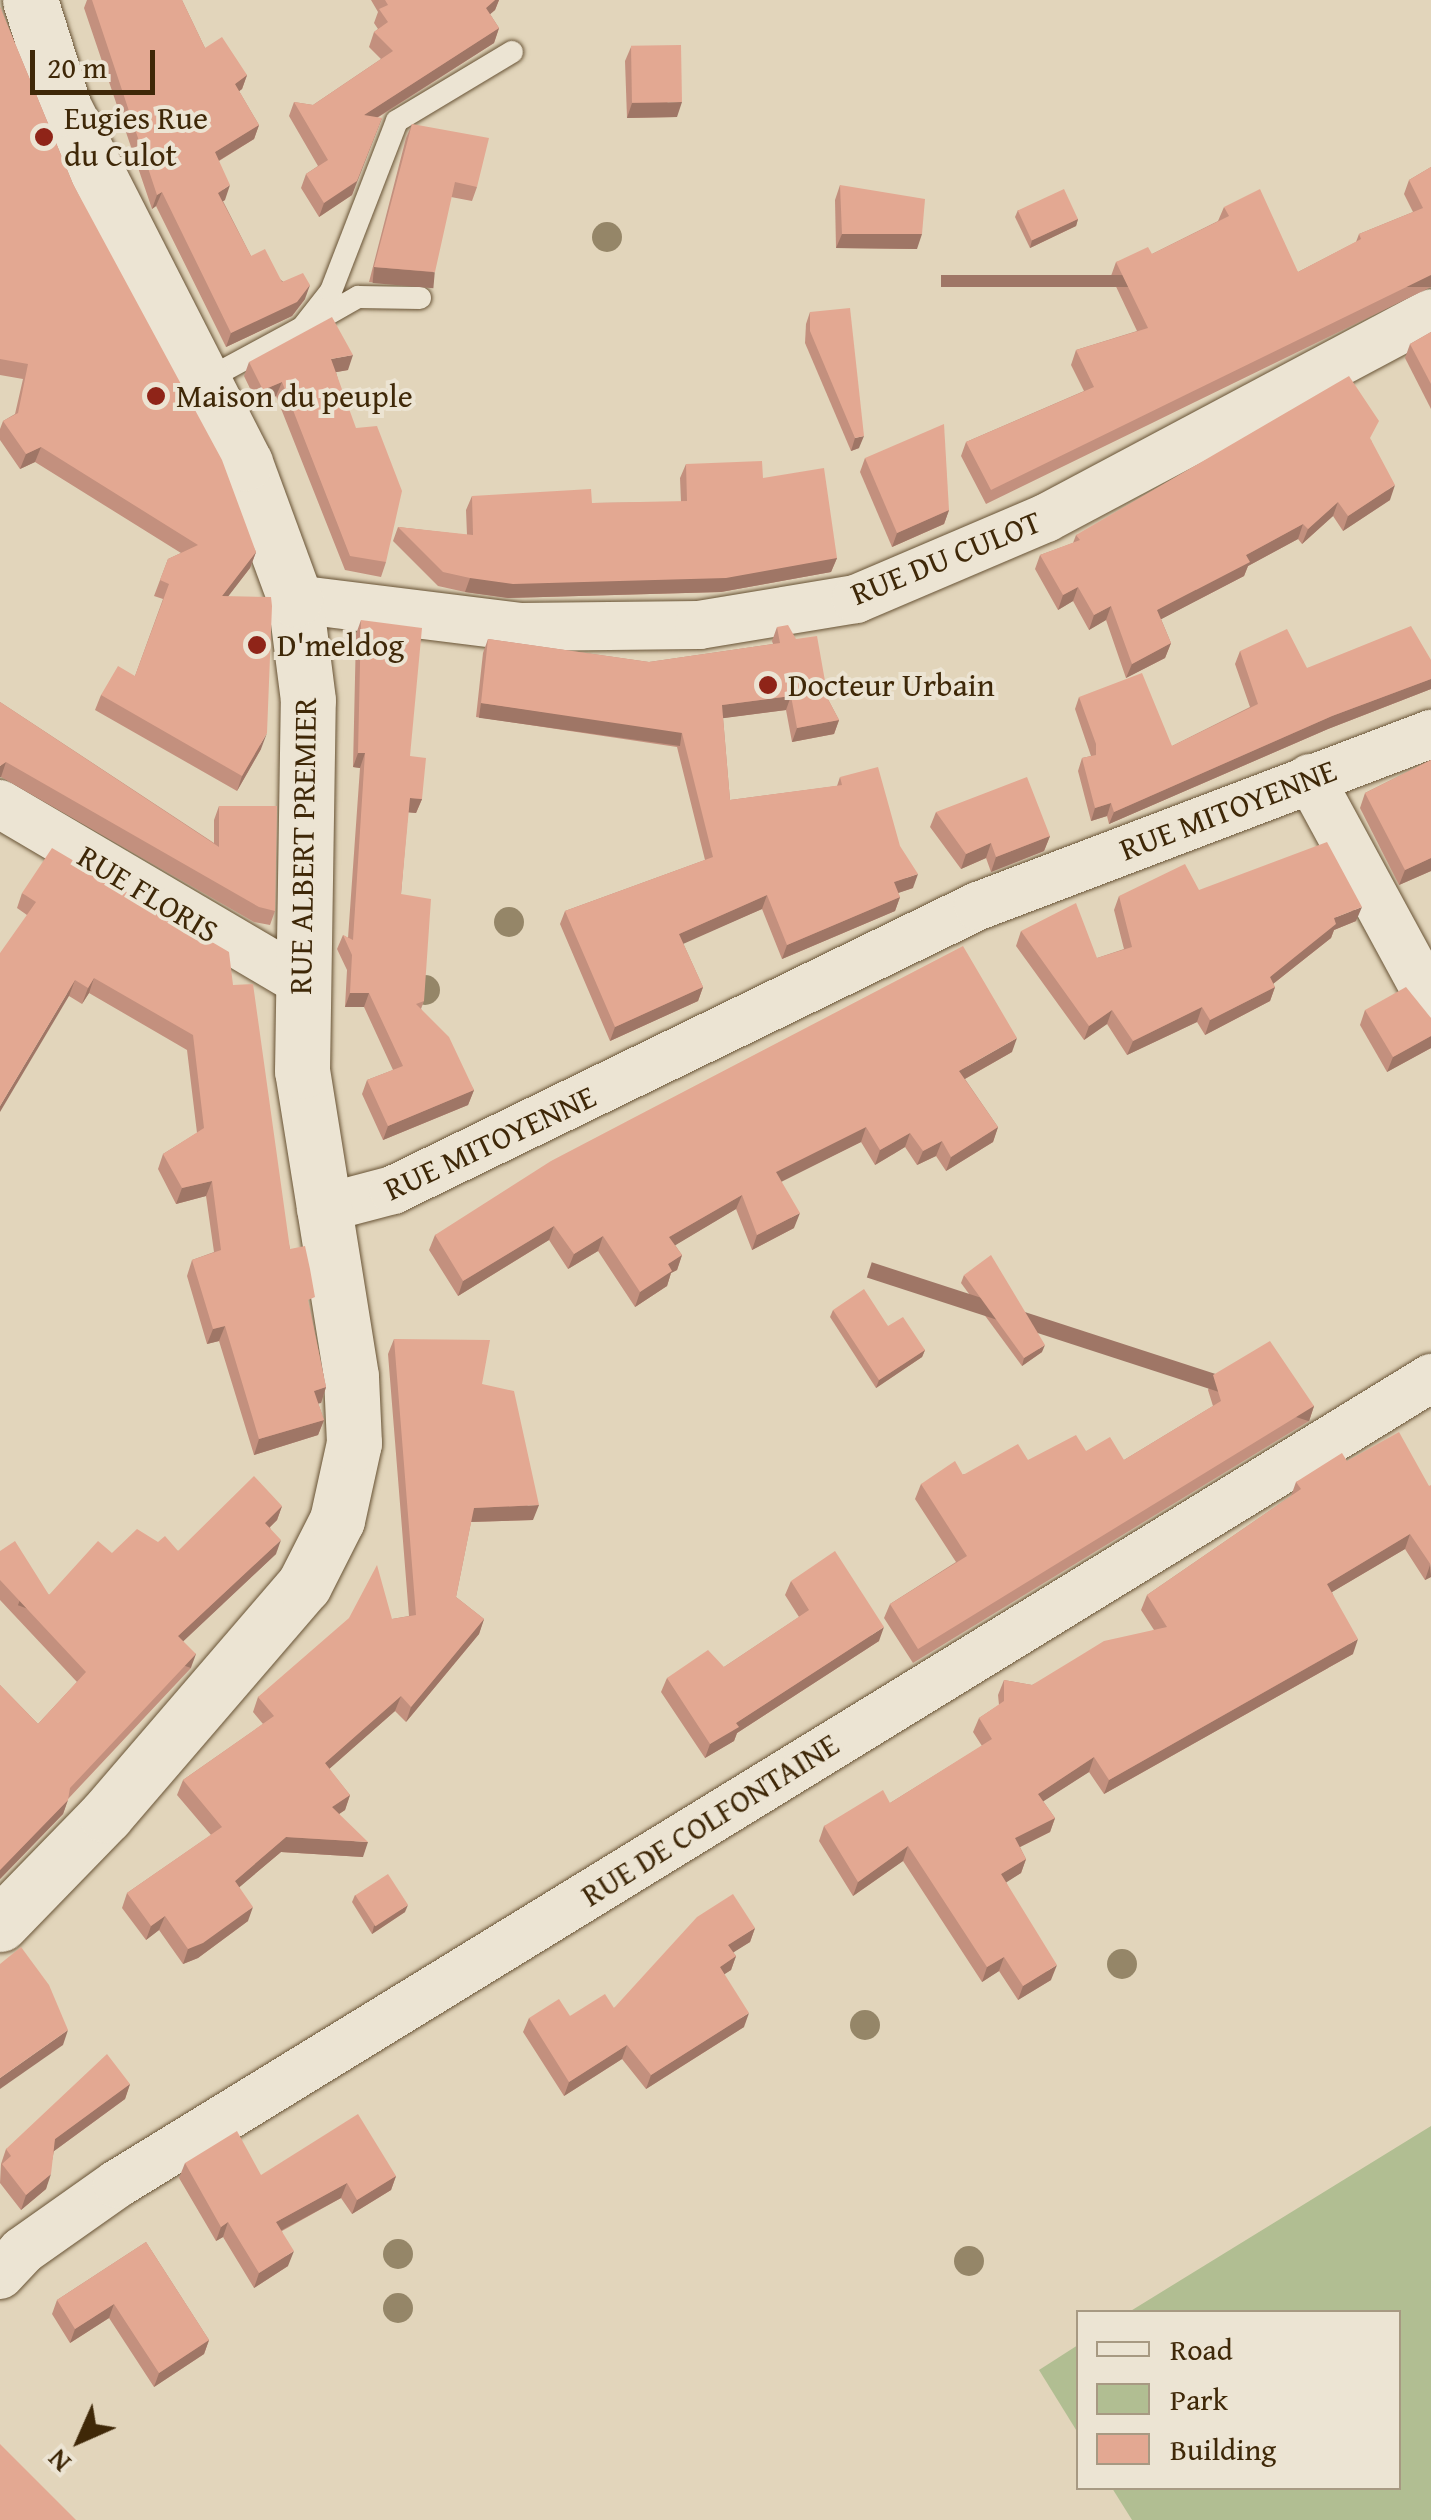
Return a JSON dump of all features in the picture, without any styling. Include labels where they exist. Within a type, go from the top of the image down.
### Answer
[{"type":"street","name":"RUE ALBERT PREMIER","points":[[30,0],[64,108],[270,516],[295,599],[308,700],[299,980],[308,1133],[321,1209]]},
{"type":"street","name":"RUE DU CULOT","points":[[295,599],[520,627],[699,626],[856,598],[1046,518],[1431,313]]},
{"type":"street","name":"RUE MITOYENNE","points":[[321,1209],[393,1190],[978,906],[1431,734]]},
{"type":"street","points":[[1310,778],[1431,1001]]},
{"type":"street","name":"RUE FLORIS","points":[[0,804],[299,980]]},
{"type":"street","points":[[0,1924],[52,1875],[252,1649],[304,1585],[330,1540],[350,1471],[354,1409],[321,1209]]},
{"type":"street","name":"RUE DE COLFONTAINE","points":[[0,2275],[22,2252],[117,2184],[1431,1378]]},
{"type":"lane","points":[[302,328],[332,291],[397,122],[512,52]]},
{"type":"lane","points":[[202,382],[358,297],[420,298]]},
{"type":"green space","points":[[1431,2126],[1431,2520],[1132,2520],[1113,2490],[1401,2490],[1401,2310],[1132,2310]]},
{"type":"green space","points":[[1076,2346],[1076,2430],[1039,2370]]},
{"type":"building","points":[[92,0],[182,0],[205,48],[222,37],[247,75],[235,84],[259,125],[215,152],[230,185],[218,193],[251,256],[265,249],[282,282],[303,273],[310,285],[297,302],[231,333],[162,192],[157,195]]},
{"type":"building","points":[[385,0],[495,0],[486,8],[499,28],[364,115],[382,118],[357,181],[324,203],[306,174],[328,160],[294,102],[313,105],[393,51],[374,32],[388,22],[379,9],[388,5]]},
{"type":"building","points":[[0,7],[73,184],[222,460],[256,552],[222,596],[271,597],[267,733],[242,776],[101,695],[118,666],[135,676],[169,584],[160,580],[168,559],[198,545],[41,447],[26,454],[3,421],[18,413],[28,364],[0,359]]},
{"type":"building","points":[[681,45],[682,102],[632,103],[631,46]]},
{"type":"building","points":[[412,124],[489,138],[477,187],[455,182],[435,272],[374,267]]},
{"type":"building","points":[[1431,167],[1431,275],[991,490],[966,442],[1094,387],[1076,350],[1148,328],[1116,262],[1148,247],[1152,254],[1229,216],[1224,207],[1260,189],[1298,272],[1361,239],[1359,234],[1423,208],[1409,180]]},
{"type":"building","points":[[840,185],[925,199],[922,234],[842,234]]},
{"type":"building","points":[[1064,189],[1078,219],[1032,240],[1018,211]]},
{"type":"building","points":[[850,308],[864,436],[855,438],[810,331],[810,312]]},
{"type":"building","points":[[332,317],[353,355],[331,359],[356,428],[377,426],[402,491],[386,562],[350,556],[282,382],[263,390],[249,362]]},
{"type":"building","points":[[1431,332],[1431,384],[1410,344]]},
{"type":"building","points":[[1349,376],[1379,421],[1370,438],[1395,485],[1348,516],[1338,502],[1308,529],[1303,524],[1246,555],[1250,562],[1157,610],[1171,643],[1132,664],[1111,606],[1094,615],[1078,587],[1063,595],[1040,555],[1080,540],[1076,535]]},
{"type":"building","points":[[944,424],[949,510],[897,533],[865,458]]},
{"type":"building","points":[[762,461],[763,478],[824,468],[837,558],[726,578],[513,584],[443,572],[398,527],[473,535],[472,496],[591,489],[592,503],[687,501],[686,464]]},
{"type":"building","points":[[361,620],[422,628],[410,756],[426,758],[422,799],[410,798],[401,894],[431,899],[424,1001],[416,1004],[449,1037],[474,1090],[388,1126],[367,1080],[403,1066],[369,993],[350,993],[352,955],[343,935],[353,940],[365,753],[358,753]]},
{"type":"building","points":[[788,625],[796,639],[817,636],[825,681],[819,682],[839,720],[797,728],[791,696],[722,705],[730,800],[842,785],[840,777],[878,767],[900,846],[918,874],[894,882],[900,897],[787,945],[767,895],[679,934],[703,987],[615,1027],[565,911],[713,857],[682,733],[481,703],[488,639],[649,662],[780,643],[777,627]]},
{"type":"building","points":[[1411,626],[1431,660],[1431,679],[1332,716],[1114,812],[1111,803],[1095,808],[1082,758],[1096,755],[1096,744],[1079,697],[1142,673],[1172,746],[1258,704],[1240,651],[1287,629],[1307,668]]},
{"type":"building","points":[[0,702],[219,847],[219,806],[277,806],[275,911],[259,907],[6,762],[0,766]]},
{"type":"building","points":[[1431,760],[1431,858],[1405,870],[1365,793]]},
{"type":"building","points":[[1027,777],[1050,836],[996,857],[991,843],[966,854],[936,812]]},
{"type":"building","points":[[1327,842],[1362,907],[1334,918],[1336,924],[1270,977],[1275,987],[1210,1020],[1202,1007],[1133,1041],[1112,1010],[1089,1026],[1021,931],[1076,903],[1097,958],[1132,947],[1119,896],[1185,864],[1199,890]]},
{"type":"building","points":[[52,848],[229,952],[233,985],[253,984],[290,1249],[305,1246],[315,1297],[308,1300],[326,1387],[314,1391],[324,1420],[259,1439],[225,1326],[213,1329],[192,1260],[221,1250],[212,1181],[182,1188],[163,1154],[204,1128],[193,1035],[94,978],[88,988],[75,980],[0,1106],[0,953],[36,902],[22,893]]},
{"type":"building","points":[[963,946],[1017,1038],[959,1071],[998,1127],[951,1157],[942,1141],[923,1151],[910,1133],[880,1150],[866,1127],[776,1172],[800,1213],[757,1235],[742,1195],[669,1237],[682,1255],[668,1264],[672,1271],[640,1292],[603,1236],[574,1254],[554,1226],[463,1281],[435,1235],[551,1161]]},
{"type":"building","points":[[1406,987],[1431,1018],[1431,1036],[1393,1057],[1365,1010]]},
{"type":"building","points":[[991,1255],[1045,1345],[1024,1358],[964,1275]]},
{"type":"building","points":[[864,1289],[888,1326],[903,1317],[925,1350],[879,1380],[833,1310]]},
{"type":"building","points":[[394,1339],[490,1340],[482,1384],[514,1391],[539,1505],[474,1508],[456,1597],[484,1619],[411,1707],[401,1696],[325,1763],[350,1795],[332,1807],[368,1842],[286,1837],[235,1881],[253,1907],[203,1943],[188,1949],[165,1916],[151,1926],[127,1893],[222,1827],[183,1780],[274,1716],[258,1697],[349,1618],[377,1565],[392,1619],[416,1615]]},
{"type":"building","points":[[1270,1341],[1314,1406],[918,1649],[890,1604],[967,1556],[921,1484],[955,1461],[963,1475],[1018,1444],[1028,1460],[1076,1435],[1086,1451],[1110,1437],[1124,1460],[1221,1401],[1213,1375]]},
{"type":"building","points":[[1399,1432],[1431,1485],[1431,1565],[1410,1534],[1327,1584],[1358,1639],[1109,1780],[1094,1757],[1038,1794],[1055,1818],[1015,1838],[1026,1859],[1001,1874],[1057,1965],[1023,1986],[1004,1957],[987,1967],[908,1846],[858,1882],[824,1826],[883,1790],[890,1803],[992,1739],[979,1718],[1004,1701],[1004,1680],[1032,1685],[1104,1641],[1167,1627],[1147,1595],[1301,1489],[1296,1482],[1342,1453],[1347,1461]]},
{"type":"building","points":[[254,1476],[282,1506],[265,1523],[281,1540],[178,1636],[196,1654],[70,1788],[68,1800],[0,1870],[0,1685],[38,1724],[86,1672],[0,1580],[0,1551],[15,1541],[49,1595],[98,1541],[112,1553],[137,1529],[158,1542],[165,1536],[178,1551]]},
{"type":"building","points":[[835,1551],[884,1627],[710,1744],[667,1678],[708,1650],[724,1667],[809,1610],[791,1581]]},
{"type":"building","points":[[388,1874],[408,1905],[375,1926],[355,1895]]},
{"type":"building","points":[[733,1894],[755,1928],[728,1945],[736,1956],[720,1967],[749,2013],[651,2075],[627,2045],[569,2082],[529,2018],[559,1999],[570,2016],[605,1994],[614,2008],[697,1917]]},
{"type":"building","points":[[21,1947],[49,1985],[68,2030],[0,2078],[0,1964]]},
{"type":"building","points":[[107,2054],[130,2084],[55,2139],[51,2174],[26,2195],[2,2164],[11,2156],[6,2149]]},
{"type":"building","points":[[358,2114],[396,2176],[357,2200],[347,2183],[276,2222],[294,2251],[259,2273],[228,2222],[221,2227],[185,2163],[237,2131],[261,2175]]},
{"type":"building","points":[[146,2242],[209,2340],[159,2373],[114,2304],[75,2329],[57,2300]]},
{"type":"building","points":[[0,2444],[76,2520],[0,2520]]},
{"type":"place","name":"Eugies Rue du Culot","points":[[44,137]]},
{"type":"place","name":"Maison du peuple","points":[[156,396]]},
{"type":"place","name":"D'meldog","points":[[257,645]]},
{"type":"place","name":"Docteur Urbain","points":[[768,685]]}]
